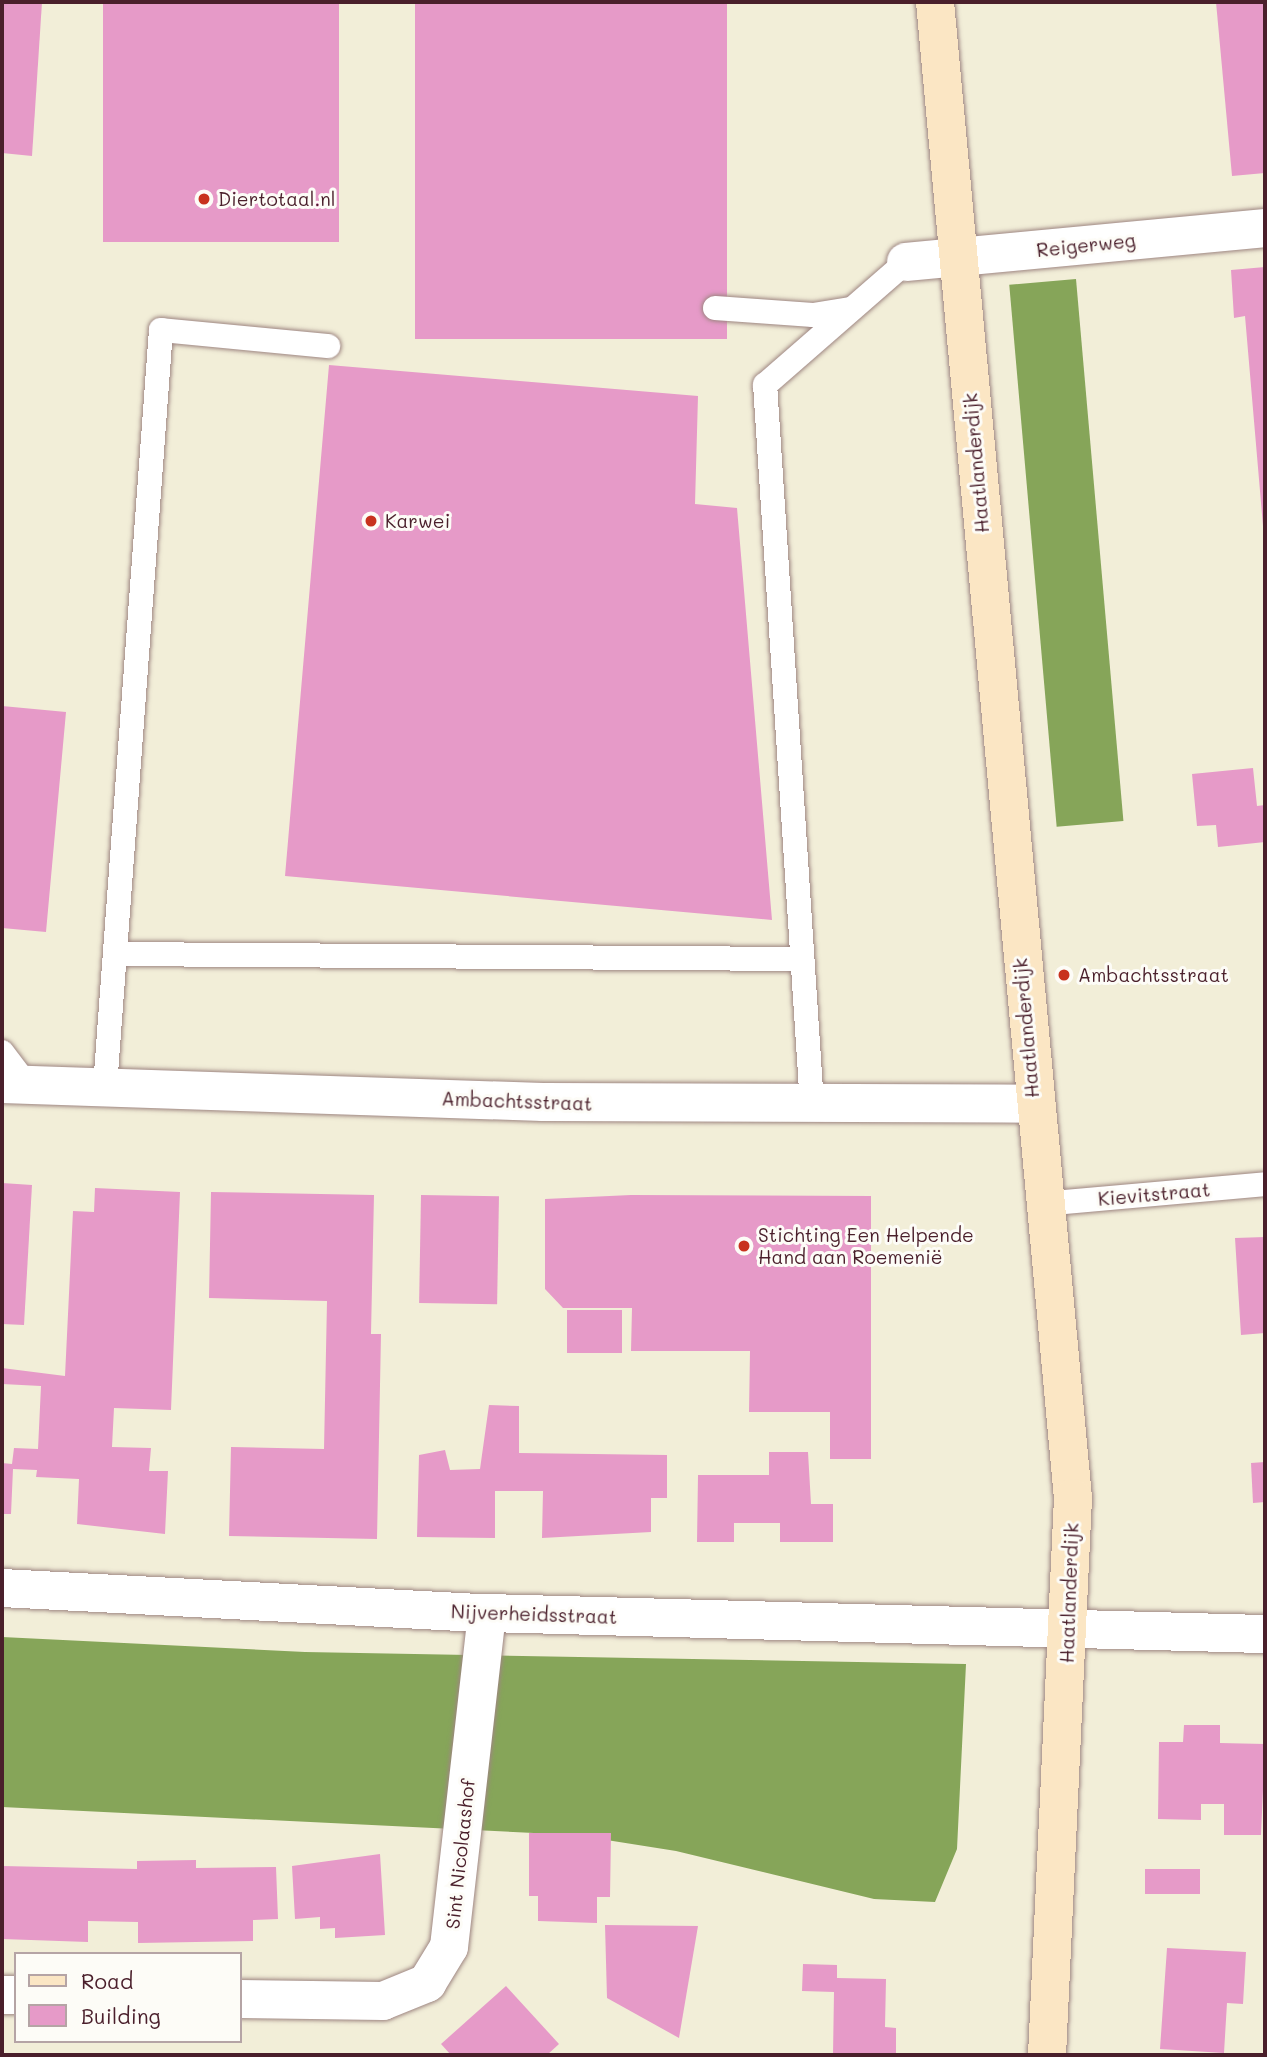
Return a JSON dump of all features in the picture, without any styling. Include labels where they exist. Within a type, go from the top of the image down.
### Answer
[{"type":"street","name":"Haatlanderdijk","points":[[935,2],[1033,1104],[1073,1498],[1047,2055]]},
{"type":"street","name":"Reigerweg","points":[[906,262],[1265,228]]},
{"type":"street","name":"Ambachtsstraat","points":[[14,1084],[812,1105],[1033,1104]]},
{"type":"street","name":"Nijverheidsstraat","points":[[2,1588],[487,1613],[1067,1630]]},
{"type":"street","name":"Sint Nicolaashof","points":[[242,1999],[383,2001],[427,1983],[449,1947],[487,1613]]},
{"type":"street","points":[[1067,1630],[1265,1634]]},
{"type":"lane","points":[[812,1105],[765,385],[906,262]]},
{"type":"lane","points":[[715,308],[813,315],[852,309]]},
{"type":"lane","points":[[105,1087],[161,330],[328,346]]},
{"type":"lane","points":[[115,954],[802,959]]},
{"type":"lane","points":[[2,1052],[14,1084]]},
{"type":"lane","name":"Kievitstraat","points":[[1043,1204],[1265,1184]]},
{"type":"green space","points":[[1076,279],[1123,821],[1057,827],[1009,285]]},
{"type":"green space","points":[[2,1637],[305,1652],[966,1664],[957,1849],[935,1902],[874,1899],[676,1851],[575,1835],[2,1807]]},
{"type":"building","points":[[2,2],[42,2],[32,156],[2,153]]},
{"type":"building","points":[[103,2],[339,2],[339,242],[103,242]]},
{"type":"building","points":[[415,2],[727,2],[727,339],[415,339]]},
{"type":"building","points":[[1216,2],[1265,2],[1265,173],[1232,176]]},
{"type":"building","points":[[1265,267],[1263,526],[1245,316],[1234,318],[1231,270]]},
{"type":"building","points":[[329,365],[698,396],[695,504],[737,508],[772,920],[285,876]]},
{"type":"building","points":[[2,706],[66,712],[46,932],[2,928]]},
{"type":"building","points":[[1253,768],[1257,806],[1265,805],[1265,842],[1218,847],[1216,825],[1197,826],[1192,774]]},
{"type":"building","points":[[2,1183],[32,1185],[24,1325],[2,1324]]},
{"type":"building","points":[[95,1188],[180,1192],[171,1410],[114,1408],[112,1447],[151,1448],[149,1471],[168,1471],[165,1534],[77,1524],[79,1479],[36,1477],[37,1470],[13,1469],[11,1514],[2,1514],[2,1463],[12,1464],[14,1448],[38,1449],[41,1386],[2,1384],[2,1368],[65,1376],[73,1211],[94,1212]]},
{"type":"building","points":[[211,1192],[374,1195],[371,1334],[381,1334],[377,1539],[229,1536],[231,1447],[324,1449],[327,1301],[209,1298]]},
{"type":"building","points":[[421,1195],[499,1196],[497,1304],[419,1303]]},
{"type":"building","points":[[631,1195],[871,1196],[871,1459],[830,1459],[830,1412],[749,1412],[750,1351],[631,1351],[632,1308],[563,1308],[545,1289],[545,1199]]},
{"type":"building","points":[[1265,1237],[1265,1333],[1241,1335],[1235,1238]]},
{"type":"building","points":[[567,1310],[622,1310],[622,1353],[567,1353]]},
{"type":"building","points":[[489,1405],[519,1406],[519,1453],[667,1455],[667,1498],[651,1498],[651,1532],[542,1538],[543,1491],[495,1491],[495,1538],[417,1537],[419,1455],[445,1450],[450,1470],[480,1469]]},
{"type":"building","points":[[769,1452],[808,1452],[811,1504],[833,1504],[833,1542],[780,1542],[780,1523],[734,1523],[734,1542],[697,1542],[698,1475],[769,1475]]},
{"type":"building","points":[[1265,1462],[1265,1502],[1253,1503],[1251,1463]]},
{"type":"building","points":[[1184,1725],[1220,1725],[1220,1743],[1265,1744],[1261,1835],[1224,1835],[1224,1804],[1201,1804],[1201,1820],[1158,1819],[1159,1742],[1183,1742]]},
{"type":"building","points":[[529,1833],[611,1833],[610,1897],[597,1897],[597,1923],[538,1921],[538,1896],[529,1896]]},
{"type":"building","points":[[380,1854],[385,1935],[335,1938],[335,1928],[320,1929],[320,1917],[295,1919],[292,1866]]},
{"type":"building","points":[[196,1860],[196,1868],[276,1867],[278,1919],[253,1920],[253,1941],[138,1943],[138,1922],[88,1921],[88,1942],[2,1939],[2,1866],[137,1869],[137,1861]]},
{"type":"building","points":[[1145,1869],[1200,1869],[1200,1894],[1145,1894]]},
{"type":"building","points":[[605,1925],[698,1926],[679,2038],[607,1998]]},
{"type":"building","points":[[1167,1948],[1246,1952],[1243,2004],[1227,2003],[1224,2053],[1160,2049]]},
{"type":"building","points":[[803,1964],[837,1965],[837,1978],[886,1979],[885,2027],[896,2028],[896,2055],[833,2055],[834,1992],[802,1991]]},
{"type":"building","points":[[506,1986],[559,2044],[547,2055],[451,2055],[441,2044]]},
{"type":"place","name":"Diertotaal.nl","points":[[204,199]]},
{"type":"place","name":"Karwei","points":[[371,521]]},
{"type":"place","name":"Ambachtsstraat","points":[[1064,975]]},
{"type":"place","name":"Stichting Een Helpende Hand aan Roemenië","points":[[744,1246]]}]
